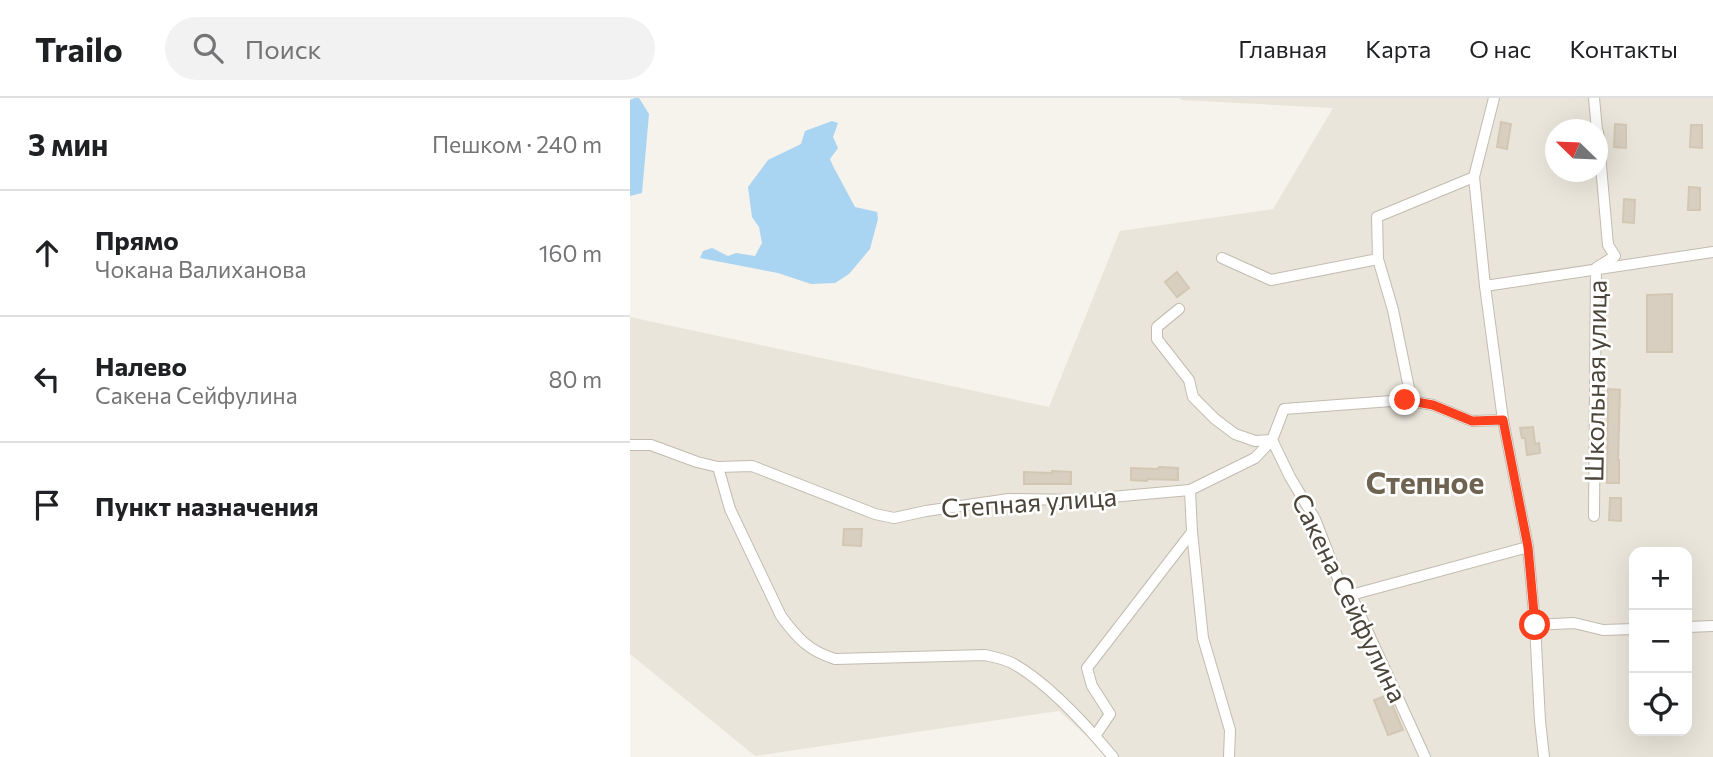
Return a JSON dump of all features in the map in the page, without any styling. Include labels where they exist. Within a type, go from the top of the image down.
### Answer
[{"type":"street","points":[[1494,98],[1474,177],[1503,420],[1528,547],[1544,757]]},
{"type":"street","name":"Школьная улица","points":[[1594,98],[1596,119]]},
{"type":"street","points":[[1405,400],[1409,388],[1393,310],[1378,259],[1377,217],[1474,177]]},
{"type":"street","name":"Школьная улица","points":[[1594,516],[1596,268],[1615,256],[1608,245],[1602,182]]},
{"type":"street","points":[[1485,286],[1713,252]]},
{"type":"street","points":[[1222,258],[1271,280],[1378,259]]},
{"type":"street","points":[[1179,309],[1157,327],[1157,339],[1189,380],[1193,397],[1235,434],[1255,441],[1272,440],[1284,409],[1405,400],[1433,405],[1472,421],[1503,420]]},
{"type":"street","name":"Степная улица","points":[[630,445],[651,445],[718,467],[752,466],[875,514],[894,518],[1009,499],[1077,500],[1190,490],[1255,458],[1272,440]]},
{"type":"street","name":"Сакена Сейфулина","points":[[1272,440],[1315,519],[1339,581],[1351,594],[1425,757]]},
{"type":"street","points":[[718,467],[730,509],[781,616],[807,647],[835,659],[985,655],[1009,661],[1030,674],[1067,708],[1113,757]]},
{"type":"street","points":[[1190,490],[1203,638],[1230,730],[1229,757]]},
{"type":"street","points":[[1095,736],[1110,714],[1092,686],[1087,668],[1192,532]]},
{"type":"street","points":[[1351,594],[1528,547]]},
{"type":"street","points":[[1535,625],[1574,623],[1603,630],[1629,629]]},
{"type":"street","points":[[1692,627],[1713,626]]},
{"type":"shaded area","name":"Степное","points":[[1180,98],[1713,98],[1713,757],[1110,757],[1059,711],[755,756],[630,654],[630,317],[1049,407],[1120,231],[1273,209],[1333,108]]},
{"type":"water","points":[[639,98],[649,114],[642,193],[630,196],[630,100]]},
{"type":"water","points":[[832,121],[838,123],[833,137],[838,148],[830,159],[833,166],[855,207],[877,212],[878,219],[870,249],[849,274],[835,283],[811,284],[778,273],[700,258],[703,251],[712,248],[728,256],[736,253],[755,256],[762,243],[759,227],[752,217],[748,187],[768,160],[801,144],[805,131]]},
{"type":"building","points":[[1501,122],[1511,124],[1507,149],[1497,147]]},
{"type":"building","points":[[1615,124],[1626,125],[1626,148],[1614,147]]},
{"type":"building","points":[[1691,125],[1702,125],[1702,148],[1690,147]]},
{"type":"building","points":[[1689,187],[1700,188],[1700,210],[1688,210]]},
{"type":"building","points":[[1624,199],[1635,200],[1634,223],[1623,222]]},
{"type":"building","points":[[1177,272],[1189,288],[1177,297],[1165,282]]},
{"type":"building","points":[[1672,294],[1672,352],[1647,352],[1647,295]]},
{"type":"building","points":[[1608,389],[1620,390],[1619,483],[1607,483]]},
{"type":"building","points":[[1533,427],[1535,444],[1539,443],[1540,453],[1527,455],[1525,438],[1522,438],[1520,428]]},
{"type":"building","points":[[1131,468],[1178,468],[1178,480],[1131,480]]},
{"type":"building","points":[[1024,472],[1071,472],[1071,484],[1024,484]]},
{"type":"building","points":[[1610,498],[1621,498],[1621,521],[1609,520]]},
{"type":"building","points":[[844,529],[862,529],[861,546],[843,545]]},
{"type":"building","points":[[1388,695],[1403,730],[1388,735],[1374,700]]},
{"type":"district","name":"Степное","points":[[1425,484]]},
{"type":"route","points":[[1405,400],[1433,405],[1472,421],[1503,420],[1528,547],[1535,625]]}]
